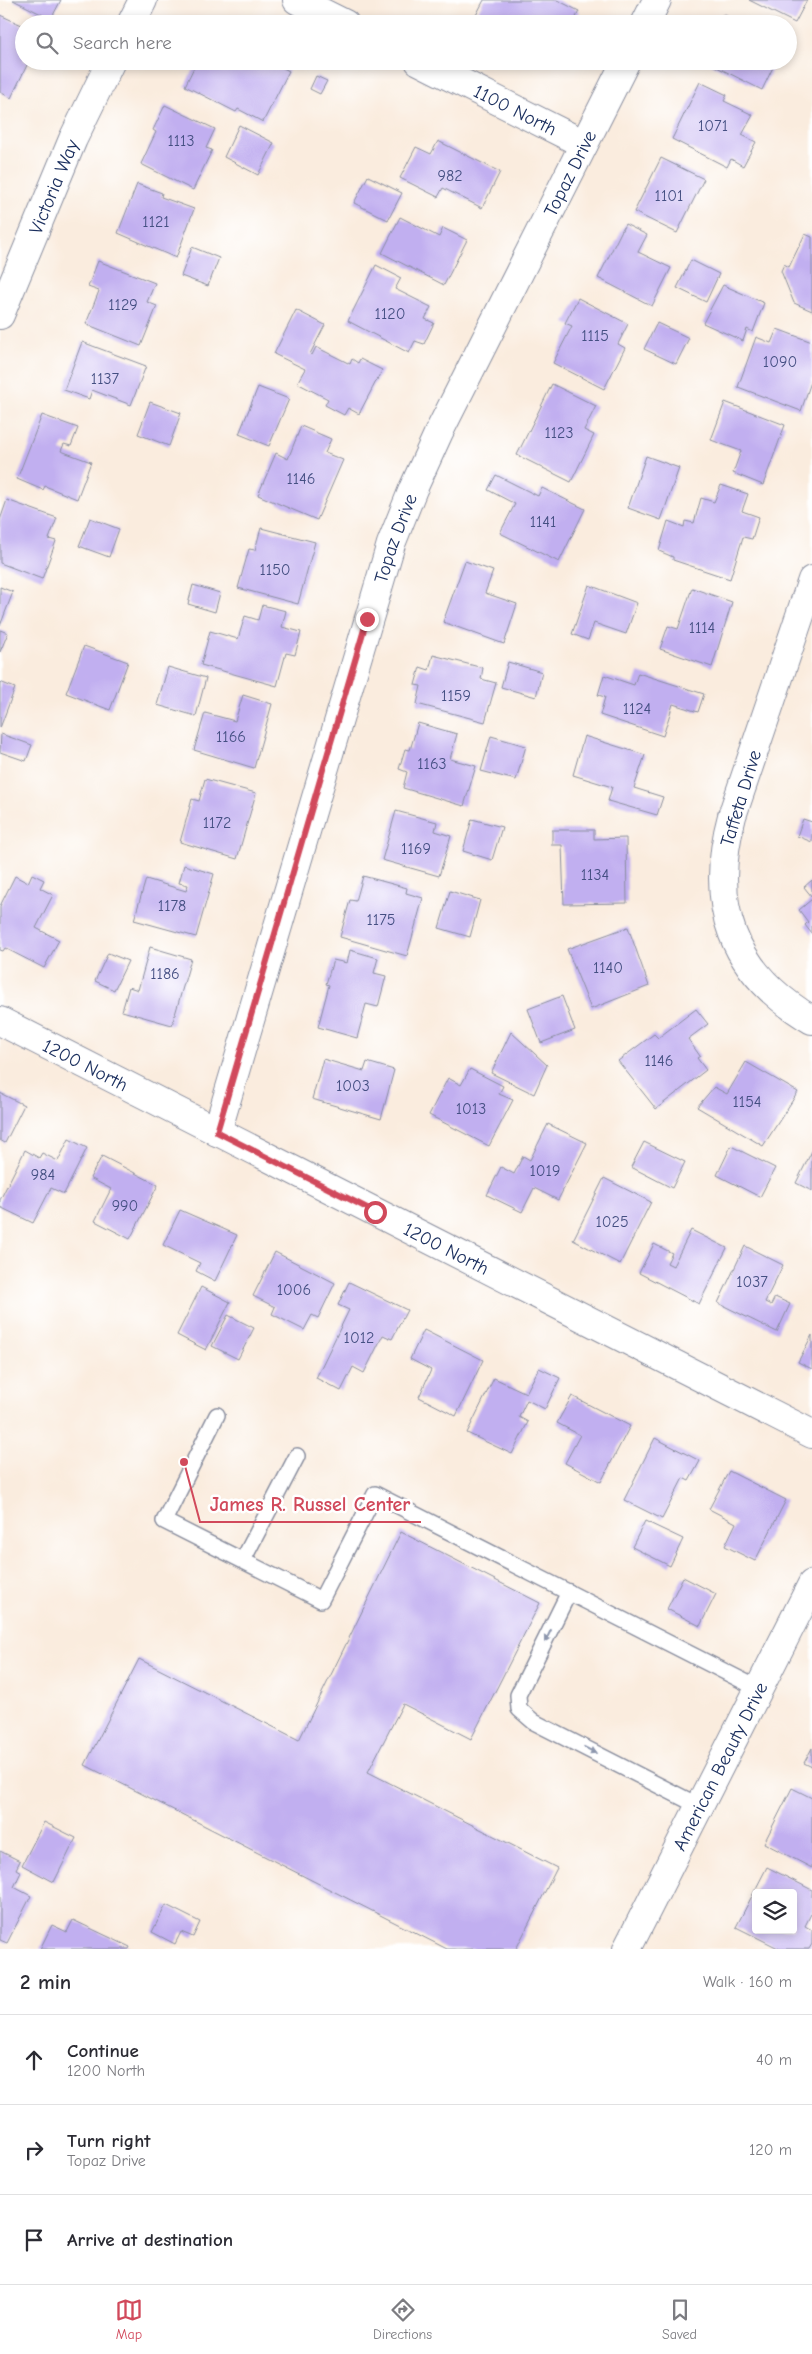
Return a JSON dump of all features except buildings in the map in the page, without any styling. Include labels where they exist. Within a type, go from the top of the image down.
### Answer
[{"type":"street","points":[[135,15],[143,0]]},
{"type":"street","points":[[298,0],[327,15]]},
{"type":"street","points":[[650,15],[657,0]]},
{"type":"street","name":"Victoria Way","points":[[0,315],[73,139],[107,70]]},
{"type":"street","name":"1100 North","points":[[437,70],[584,144]]},
{"type":"street","name":"Topaz Drive","points":[[217,1132],[391,544],[412,489],[439,432],[621,70]]},
{"type":"street","name":"Taffeta Drive","points":[[812,580],[732,816],[725,841],[721,867],[722,893],[727,918],[735,940],[747,962],[765,985],[788,1005],[812,1020]]},
{"type":"street","name":"1200 North","points":[[0,1022],[812,1434]]},
{"type":"street","name":"American Beauty Drive","points":[[627,1949],[812,1584]]},
{"type":"lane","points":[[217,1415],[164,1521],[321,1600],[375,1494],[759,1689]]},
{"type":"lane","points":[[243,1560],[297,1456]]},
{"type":"lane","points":[[569,1592],[518,1695],[519,1709],[534,1722],[699,1806]]},
{"type":"place","name":"James R. Russel Center","points":[[184,1462]]},
{"type":"route","points":[[367,619],[229,1097],[217,1132],[375,1212]]}]
